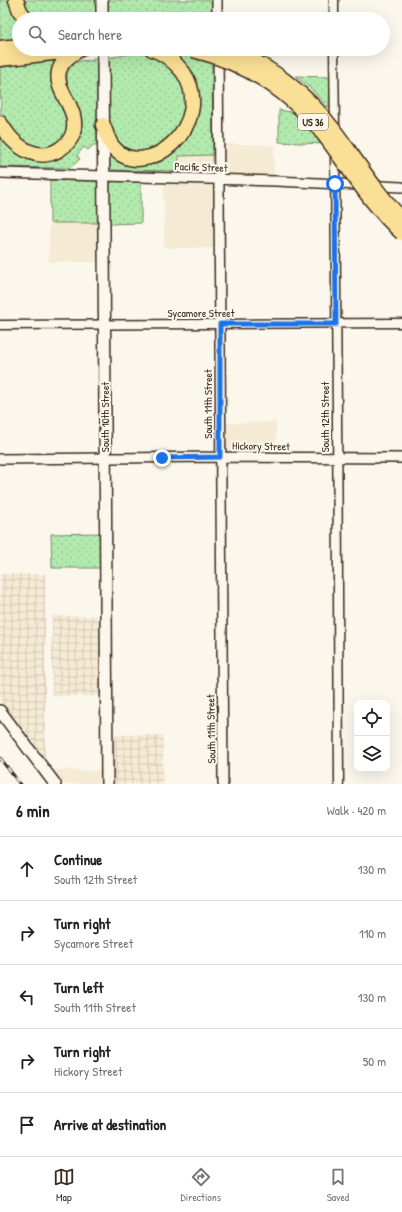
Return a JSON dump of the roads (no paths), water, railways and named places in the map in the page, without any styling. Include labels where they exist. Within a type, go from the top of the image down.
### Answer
[{"type":"highway","points":[[16,0],[21,12]]},
{"type":"highway","points":[[0,123],[16,144],[34,153],[47,155],[64,147],[72,136],[74,124],[73,112],[59,83],[59,70],[65,60],[70,56]]},
{"type":"highway","points":[[103,125],[108,139],[116,150],[121,154],[134,158],[150,157],[174,144],[188,123],[192,107],[192,98],[188,82],[184,74],[172,60],[165,56]]},
{"type":"highway","name":"US 36","points":[[216,56],[251,72],[270,83],[306,114],[324,135],[376,206],[402,233]]},
{"type":"highway","name":"US 36","points":[[242,56],[272,72],[306,99],[333,128],[384,199],[402,219]]},
{"type":"main road","points":[[102,0],[102,12]]},
{"type":"main road","name":"South 10th Street","points":[[103,56],[107,784]]},
{"type":"main road","points":[[0,711],[55,784]]},
{"type":"street","points":[[217,0],[218,12]]},
{"type":"street","points":[[334,0],[334,12]]},
{"type":"street","name":"South 11th Street","points":[[218,56],[220,457],[224,784]]},
{"type":"street","name":"South 12th Street","points":[[334,56],[338,784]]},
{"type":"street","name":"Pacific Street","points":[[0,173],[402,187]]},
{"type":"street","name":"Sycamore Street","points":[[0,325],[402,323]]},
{"type":"street","name":"Hickory Street","points":[[0,459],[220,457],[402,458]]},
{"type":"railway","points":[[0,758],[20,784]]}]
